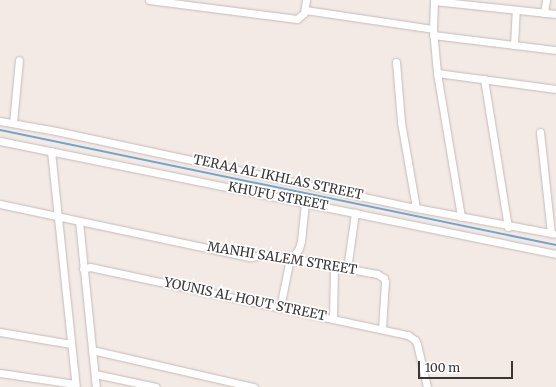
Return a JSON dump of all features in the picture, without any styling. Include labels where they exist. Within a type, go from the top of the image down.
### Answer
[{"type":"street","points":[[149,0],[294,19],[300,18],[305,10],[306,0]]},
{"type":"street","points":[[544,13],[546,0]]},
{"type":"street","points":[[461,217],[437,73],[433,32],[434,1],[556,14]]},
{"type":"street","points":[[305,10],[514,45],[556,50]]},
{"type":"street","points":[[514,45],[516,10]]},
{"type":"street","points":[[13,123],[19,60]]},
{"type":"street","points":[[396,62],[401,122],[416,208]]},
{"type":"street","points":[[437,73],[556,89]]},
{"type":"street","points":[[484,79],[508,227]]},
{"type":"street","name":"TERAA AL IKHLAS STREET","points":[[0,121],[56,131],[508,227],[554,234]]},
{"type":"street","points":[[540,132],[554,234]]},
{"type":"street","name":"KHUFU STREET","points":[[0,141],[556,254]]},
{"type":"street","points":[[0,373],[75,386],[51,151]]},
{"type":"street","points":[[280,308],[287,269],[291,258],[299,248],[301,241],[305,202]]},
{"type":"street","name":"MANHI SALEM STREET","points":[[0,204],[250,257],[268,254],[377,274],[384,278],[382,329]]},
{"type":"street","points":[[347,269],[355,213]]},
{"type":"street","points":[[79,221],[96,387]]},
{"type":"street","name":"YOUNIS AL HOUT STREET","points":[[83,269],[90,267],[408,335],[415,340],[417,344],[427,387]]},
{"type":"street","points":[[333,319],[334,267]]},
{"type":"street","points":[[0,332],[71,344]]},
{"type":"street","points":[[92,350],[254,387]]},
{"type":"street","points":[[95,374],[156,387]]},
{"type":"waterway","points":[[0,130],[556,245]]}]
